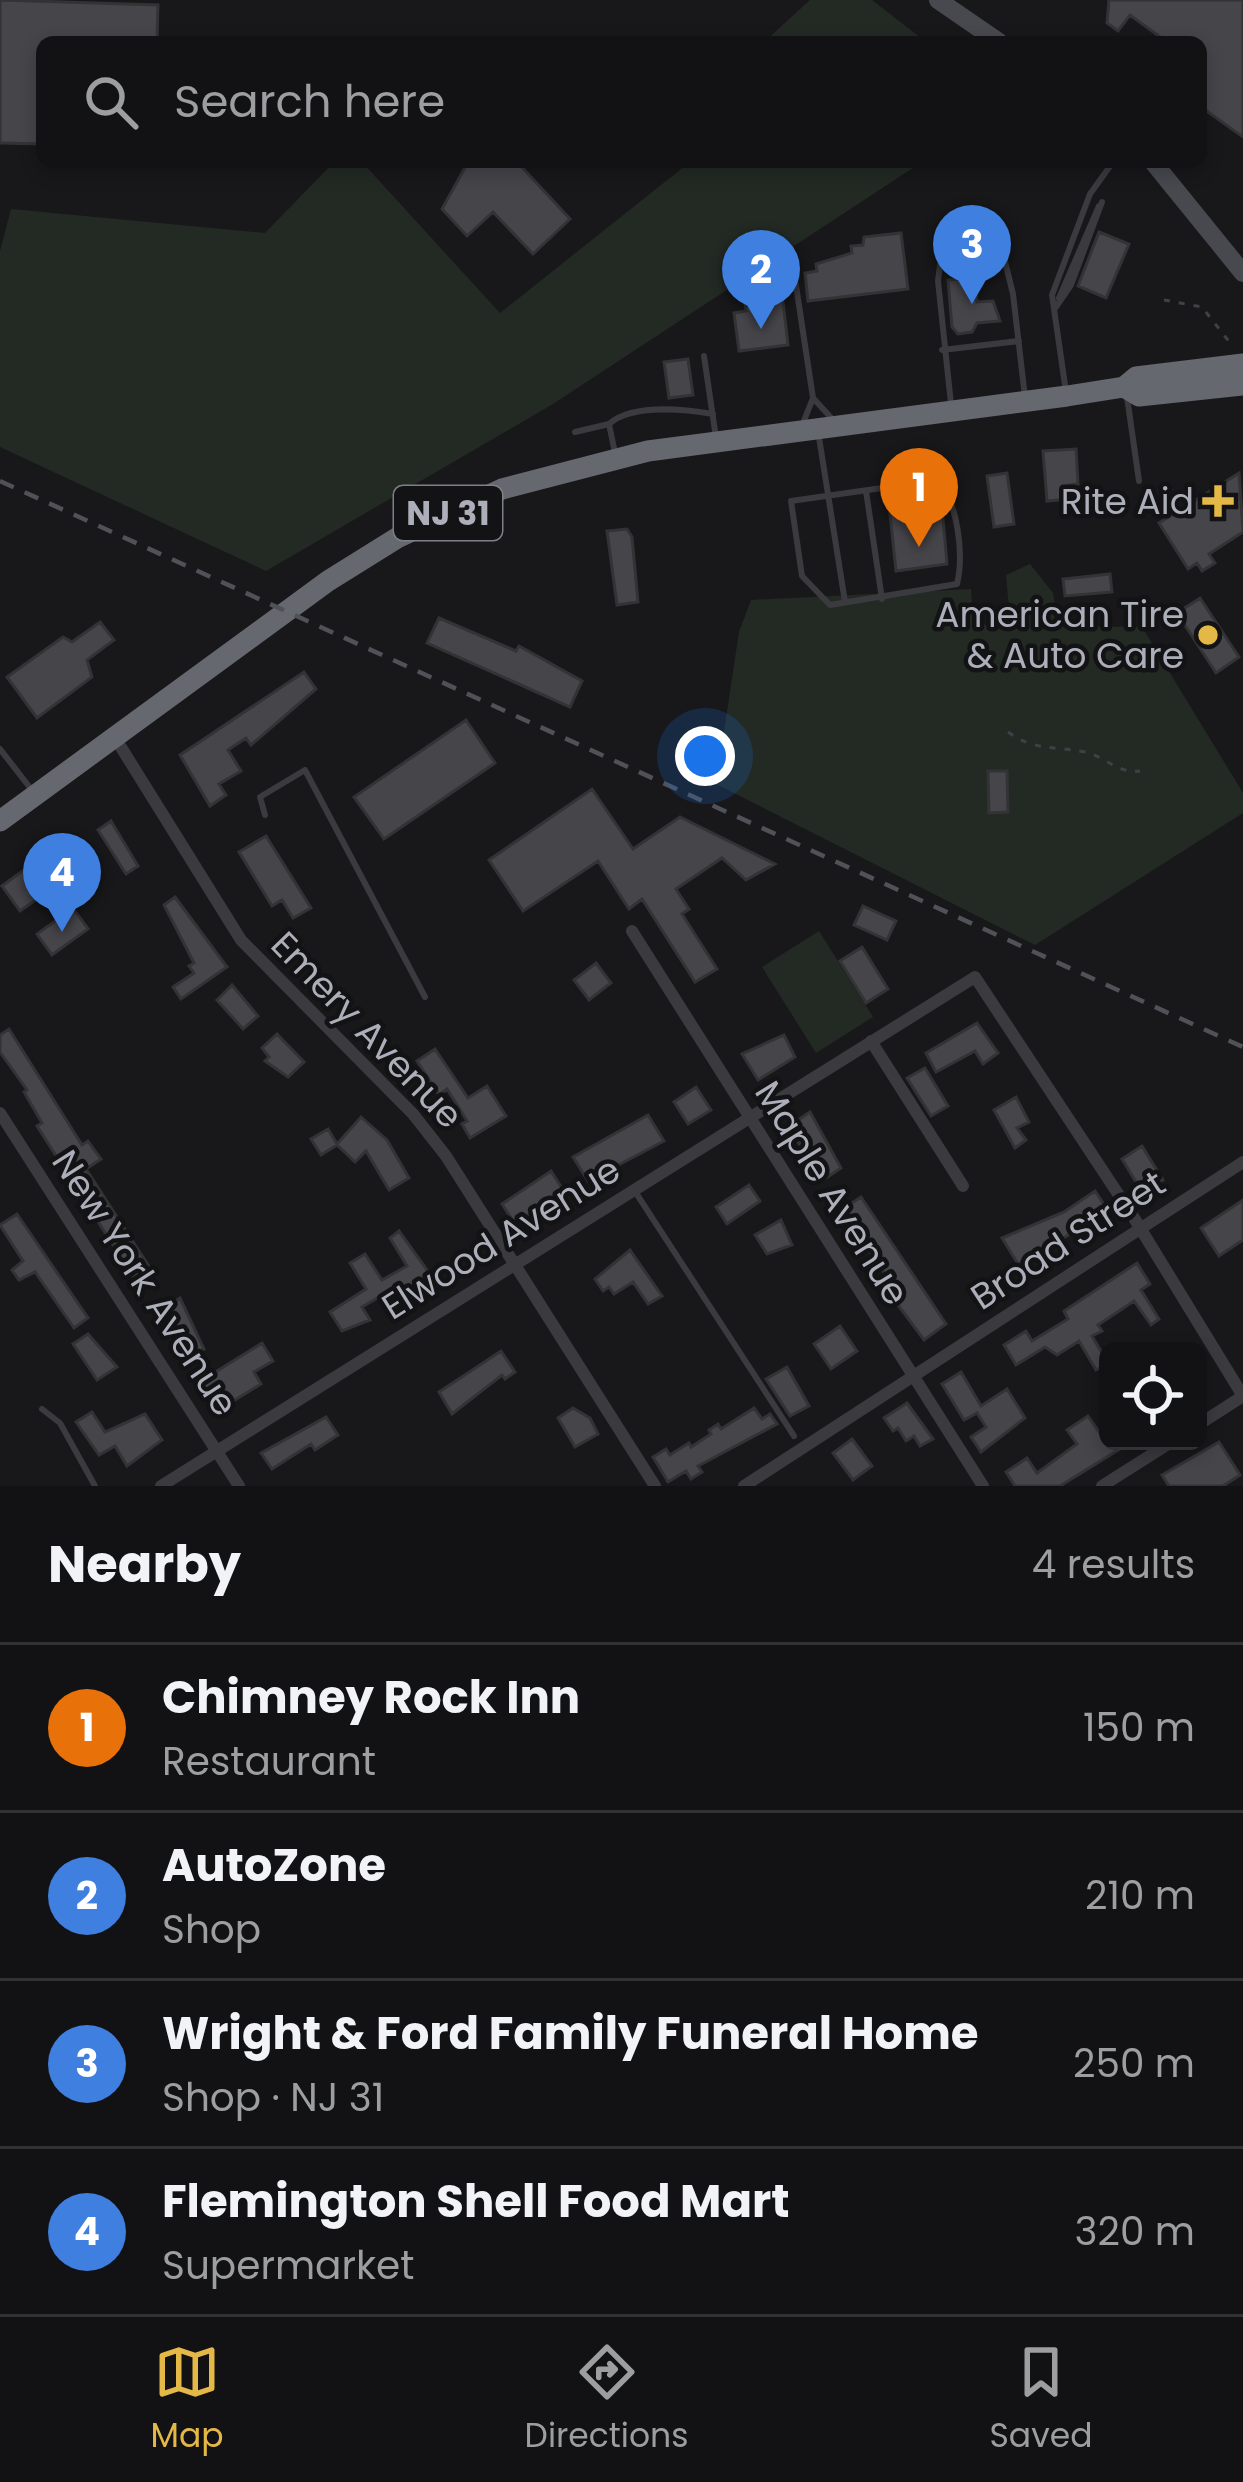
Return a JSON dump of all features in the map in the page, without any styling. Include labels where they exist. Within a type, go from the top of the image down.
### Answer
[{"type":"highway","name":"NJ 31","points":[[0,820],[295,604],[397,538],[502,489],[615,457],[1124,387],[1136,376],[1237,354]]},
{"type":"highway","name":"NJ 31","points":[[1124,387],[1139,396],[1243,385]]},
{"type":"street","points":[[938,0],[990,36]]},
{"type":"street","points":[[1158,168],[1243,273]]},
{"type":"street","name":"Emery Avenue","points":[[114,736],[241,940],[413,1114],[655,1486]]},
{"type":"street","name":"Maple Avenue","points":[[632,931],[983,1486]]},
{"type":"street","name":"Elwood Avenue","points":[[161,1486],[974,977],[1140,1228]]},
{"type":"street","points":[[872,1041],[963,1186]]},
{"type":"street","name":"New York Avenue","points":[[0,1113],[239,1486]]},
{"type":"street","name":"Broad Street","points":[[744,1486],[1243,1162]]},
{"type":"street","points":[[1140,1228],[1243,1396],[1207,1419]]},
{"type":"street","points":[[1102,1486],[1159,1450]]},
{"type":"lane","points":[[1066,396],[1052,295],[1095,190],[1109,168]]},
{"type":"lane","points":[[1056,308],[1102,202]]},
{"type":"lane","points":[[952,411],[942,350],[943,242],[999,237],[1026,401]]},
{"type":"lane","points":[[792,259],[818,428]]},
{"type":"lane","points":[[942,350],[1019,341]]},
{"type":"lane","points":[[704,356],[716,441]]},
{"type":"lane","points":[[1124,387],[1139,481]]},
{"type":"lane","points":[[813,398],[845,603]]},
{"type":"lane","points":[[575,432],[609,424],[620,415],[687,410],[712,414]]},
{"type":"lane","points":[[609,424],[615,457]]},
{"type":"lane","points":[[938,480],[949,492],[961,566],[957,584],[945,590],[830,605],[802,576],[788,503],[866,490],[938,480]]},
{"type":"lane","points":[[866,490],[882,598]]},
{"type":"lane","points":[[0,749],[35,794]]},
{"type":"lane","points":[[265,814],[260,796],[305,770],[425,997]]},
{"type":"lane","points":[[635,1191],[794,1436]]},
{"type":"lane","points":[[42,1409],[60,1423],[95,1486]]},
{"type":"path","points":[[1165,300],[1202,307],[1237,354]]},
{"type":"path","points":[[1008,732],[1038,749],[1093,754],[1117,771],[1140,771]]},
{"type":"shaded area","points":[[810,0],[872,0],[918,36],[771,36]]},
{"type":"shaded area","points":[[328,168],[367,168],[500,313],[682,168],[913,168],[553,404],[266,571],[0,447],[0,251],[11,209],[265,233]]},
{"type":"shaded area","points":[[1030,564],[1053,593],[1059,626],[1142,627],[1243,793],[1243,813],[1035,945],[716,784],[739,632],[751,600],[971,589],[972,605],[985,625],[1010,619],[1006,575]]},
{"type":"shaded area","points":[[819,931],[873,1017],[816,1053],[762,967]]},
{"type":"building","points":[[0,0],[158,5],[157,36],[36,36],[36,144],[0,143]]},
{"type":"building","points":[[1109,0],[1243,0],[1243,137],[1207,111],[1207,36],[1159,36],[1130,15],[1118,31],[1107,23]]},
{"type":"building","points":[[465,168],[523,168],[570,219],[533,254],[493,212],[467,236],[442,209]]},
{"type":"building","points":[[1099,232],[1129,244],[1106,298],[1078,286]]},
{"type":"building","points":[[901,233],[908,289],[808,301],[805,273],[817,271],[816,264],[852,253],[851,246],[863,245],[864,237]]},
{"type":"building","points":[[974,278],[977,302],[993,301],[1000,321],[977,323],[972,332],[958,334],[952,327],[948,280]]},
{"type":"building","points":[[782,293],[788,345],[739,351],[734,313],[746,311],[745,304],[758,302],[757,296]]},
{"type":"building","points":[[688,359],[693,395],[669,398],[664,362]]},
{"type":"building","points":[[1076,449],[1078,484],[1069,485],[1070,499],[1047,501],[1043,451]]},
{"type":"building","points":[[1007,473],[1014,524],[994,527],[987,476]]},
{"type":"building","name":"Rite Aid","points":[[1239,473],[1243,532],[1209,554],[1215,563],[1202,571],[1197,563],[1188,569],[1159,523]]},
{"type":"building","points":[[937,499],[942,507],[947,564],[896,571],[889,505]]},
{"type":"building","points":[[627,529],[632,537],[638,602],[617,605],[607,531]]},
{"type":"building","points":[[1110,574],[1112,592],[1065,596],[1063,579]]},
{"type":"building","name":"American Tire & Auto Care","points":[[1200,598],[1239,657],[1216,673],[1177,613]]},
{"type":"building","points":[[439,618],[516,651],[519,646],[582,681],[570,707],[427,643]]},
{"type":"building","points":[[100,622],[114,640],[87,660],[92,677],[37,718],[7,677],[63,637],[72,642]]},
{"type":"building","points":[[304,672],[316,689],[251,745],[246,738],[228,750],[241,771],[219,784],[226,795],[210,806],[180,755]]},
{"type":"building","points":[[466,720],[495,763],[384,839],[354,797]]},
{"type":"building","points":[[988,771],[1007,771],[1008,812],[989,813]]},
{"type":"building","points":[[592,789],[633,849],[680,817],[775,864],[746,880],[722,858],[676,889],[689,909],[682,914],[717,969],[695,982],[642,899],[629,909],[598,861],[523,911],[489,860]]},
{"type":"building","points":[[111,821],[138,866],[126,874],[98,830]]},
{"type":"building","points":[[266,836],[311,908],[293,918],[282,900],[272,906],[239,852]]},
{"type":"building","points":[[32,864],[50,890],[20,911],[2,886]]},
{"type":"building","points":[[175,897],[227,967],[181,999],[173,987],[194,973],[189,966],[194,963],[164,905]]},
{"type":"building","points":[[863,906],[896,921],[887,940],[854,925]]},
{"type":"building","points":[[73,908],[88,929],[52,955],[37,934]]},
{"type":"building","points":[[862,947],[888,989],[866,1003],[840,961]]},
{"type":"building","points":[[596,963],[611,983],[589,1000],[574,980]]},
{"type":"building","points":[[232,985],[258,1016],[243,1029],[217,1000]]},
{"type":"building","points":[[977,1023],[998,1053],[983,1064],[975,1051],[936,1072],[926,1053]]},
{"type":"building","points":[[9,1029],[82,1145],[88,1141],[101,1159],[86,1169],[150,1268],[134,1278],[37,1126],[42,1123],[27,1090],[0,1052],[0,1035]]},
{"type":"building","points":[[277,1034],[304,1062],[288,1077],[265,1061],[269,1057],[262,1048]]},
{"type":"building","points":[[784,1035],[795,1057],[758,1080],[742,1054]]},
{"type":"building","points":[[435,1049],[468,1098],[487,1086],[506,1116],[470,1138],[462,1124],[467,1121],[447,1089],[439,1095],[417,1061]]},
{"type":"building","points":[[925,1068],[948,1106],[931,1116],[907,1078]]},
{"type":"building","points":[[696,1087],[711,1110],[688,1124],[674,1102]]},
{"type":"building","points":[[1016,1097],[1029,1122],[1017,1128],[1026,1140],[1015,1148],[994,1110]]},
{"type":"building","points":[[810,1112],[841,1168],[823,1180],[788,1127]]},
{"type":"building","points":[[648,1115],[664,1141],[588,1181],[573,1157]]},
{"type":"building","points":[[361,1117],[387,1140],[409,1178],[389,1190],[366,1151],[355,1162],[337,1145],[321,1155],[311,1139],[328,1129],[337,1144]]},
{"type":"building","points":[[1142,1146],[1163,1180],[1142,1192],[1122,1159]]},
{"type":"building","points":[[551,1171],[565,1193],[528,1215],[531,1221],[518,1229],[502,1204]]},
{"type":"building","points":[[749,1185],[760,1201],[727,1224],[716,1207]]},
{"type":"building","points":[[1095,1191],[1109,1212],[1018,1264],[1002,1238],[1064,1212]]},
{"type":"building","points":[[861,1197],[946,1324],[924,1340],[889,1293],[894,1290],[879,1264],[838,1212]]},
{"type":"building","points":[[1243,1200],[1243,1240],[1219,1256],[1201,1228]]},
{"type":"building","points":[[17,1214],[88,1318],[74,1328],[35,1272],[19,1280],[12,1270],[23,1261],[0,1225]]},
{"type":"building","points":[[781,1220],[792,1245],[767,1254],[755,1235]]},
{"type":"building","points":[[399,1231],[435,1281],[387,1306],[381,1296],[362,1307],[370,1320],[342,1331],[330,1312],[366,1289],[350,1263],[365,1254],[382,1280],[407,1266],[390,1238]]},
{"type":"building","points":[[630,1250],[662,1296],[648,1304],[633,1282],[614,1294],[609,1287],[603,1291],[595,1279]]},
{"type":"building","points":[[1137,1263],[1150,1284],[1141,1290],[1159,1319],[1151,1325],[1134,1301],[1098,1325],[1102,1331],[1092,1336],[1099,1348],[1096,1370],[1079,1341],[1057,1355],[1045,1347],[1016,1365],[1004,1345],[1026,1331],[1032,1341],[1068,1319],[1064,1311]]},
{"type":"building","points":[[180,1298],[204,1349],[185,1359],[155,1315]]},
{"type":"building","points":[[840,1326],[857,1351],[831,1369],[814,1344]]},
{"type":"building","points":[[88,1334],[117,1367],[97,1380],[73,1344]]},
{"type":"building","points":[[262,1343],[273,1361],[254,1372],[261,1384],[219,1410],[201,1381]]},
{"type":"building","points":[[501,1351],[515,1372],[505,1379],[502,1375],[452,1414],[439,1392]]},
{"type":"building","points":[[787,1367],[809,1406],[790,1416],[766,1379]]},
{"type":"building","points":[[961,1372],[981,1406],[1007,1389],[1025,1418],[981,1452],[971,1437],[986,1427],[977,1413],[964,1420],[942,1384]]},
{"type":"building","points":[[907,1403],[933,1439],[920,1446],[914,1436],[906,1441],[898,1428],[893,1431],[884,1418]]},
{"type":"building","points":[[573,1408],[590,1418],[598,1434],[575,1447],[558,1418]]},
{"type":"building","points":[[754,1408],[762,1419],[770,1414],[777,1424],[698,1466],[702,1472],[691,1479],[686,1471],[668,1482],[653,1457],[666,1449],[670,1455],[689,1443],[691,1447],[718,1424],[721,1429]]},
{"type":"building","points":[[92,1412],[105,1432],[145,1414],[162,1440],[127,1466],[115,1446],[99,1455],[76,1422]]},
{"type":"building","points":[[1088,1416],[1099,1432],[1099,1450],[1118,1450],[1060,1486],[1015,1486],[1006,1472],[1027,1458],[1037,1473],[1077,1444],[1067,1430]]},
{"type":"building","points":[[326,1417],[338,1435],[315,1450],[311,1444],[272,1469],[261,1453]]},
{"type":"building","points":[[852,1439],[872,1466],[853,1480],[833,1453]]},
{"type":"building","points":[[1219,1442],[1240,1475],[1223,1486],[1169,1486],[1162,1475]]},
{"type":"railway","points":[[0,481],[1243,1047]]},
{"type":"place","name":"Wright & Ford Family Funeral Home","points":[[972,304]]},
{"type":"place","name":"AutoZone","points":[[761,329]]},
{"type":"place","name":"Rite Aid","points":[[1218,501]]},
{"type":"place","name":"Chimney Rock Inn","points":[[919,547]]},
{"type":"place","name":"American Tire & Auto Care","points":[[1208,635]]},
{"type":"place","name":"Flemington Shell Food Mart","points":[[62,932]]}]
